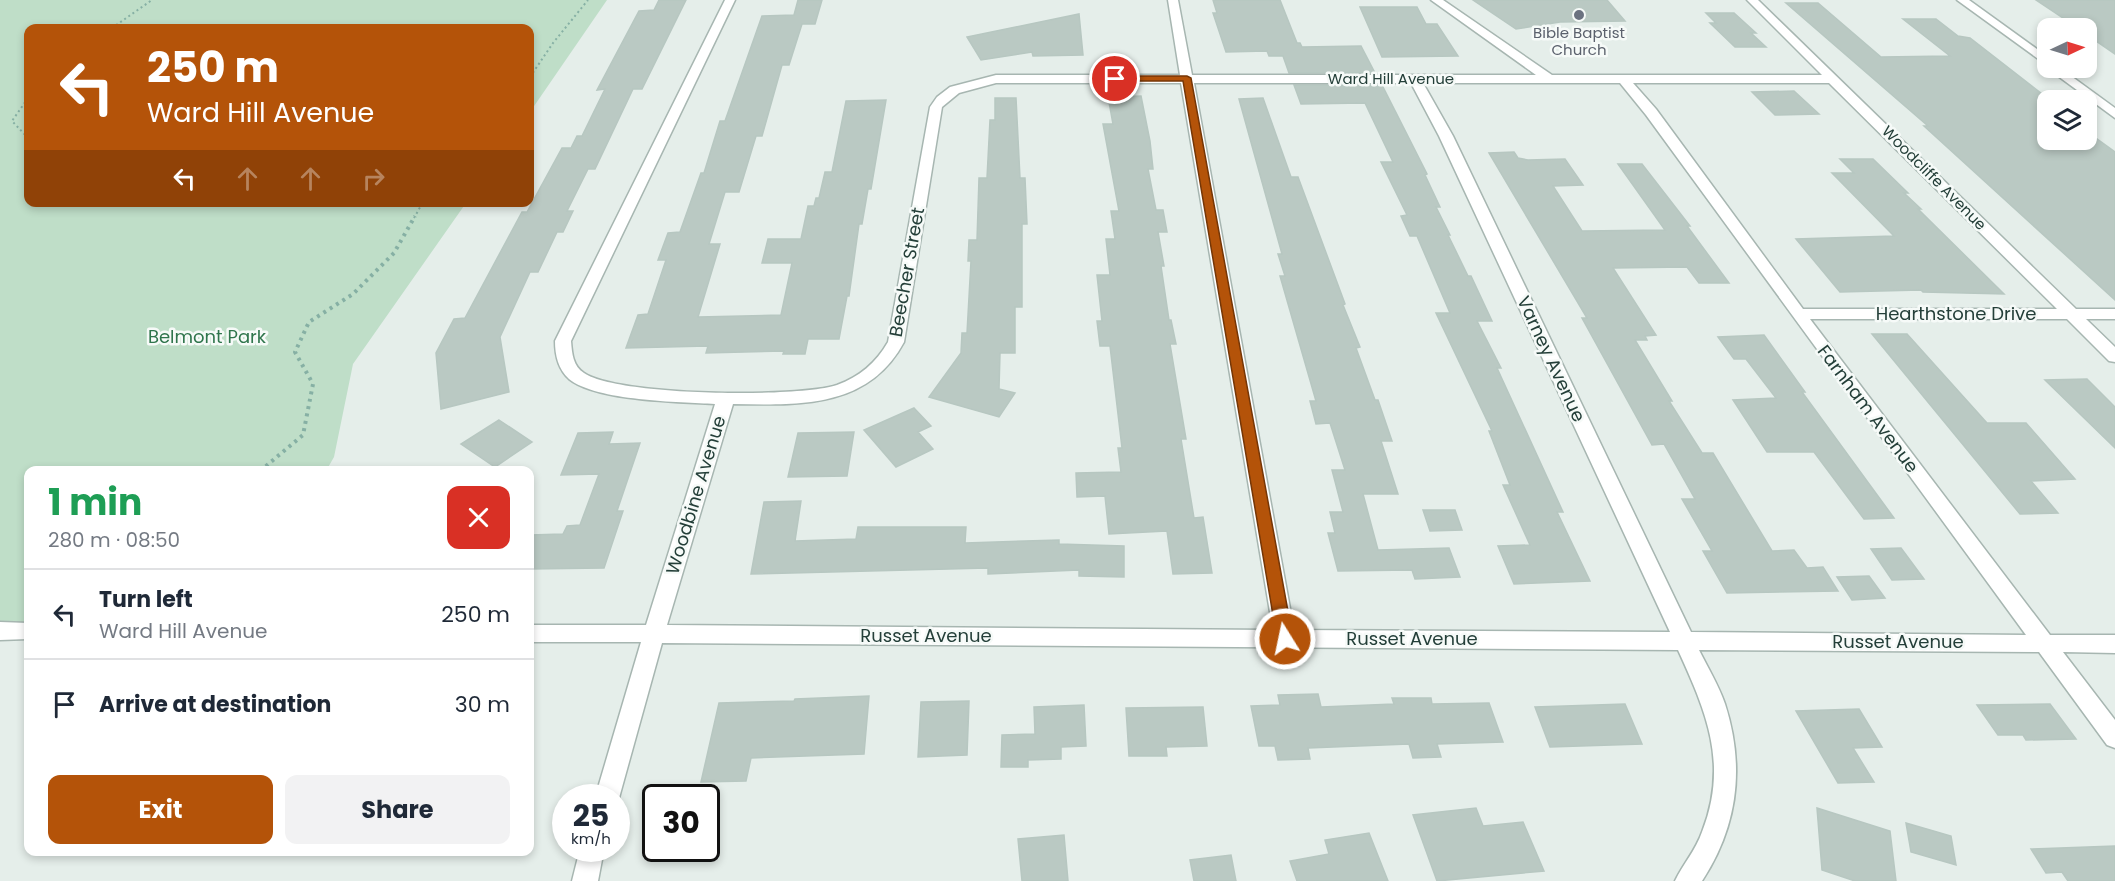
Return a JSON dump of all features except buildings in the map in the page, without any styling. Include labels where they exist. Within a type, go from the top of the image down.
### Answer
[{"type":"street","name":"Woodbine Avenue","points":[[611,784],[726,397],[621,392],[601,388],[580,379],[568,368],[563,356],[563,341],[730,0]]},
{"type":"street","points":[[1173,0],[1285,639]]},
{"type":"street","points":[[1436,0],[1550,79]]},
{"type":"street","name":"Woodcliffe Avenue","points":[[1752,0],[2115,357]]},
{"type":"street","points":[[1962,0],[2037,55]]},
{"type":"street","points":[[2066,78],[2115,114]]},
{"type":"street","name":"Ward Hill Avenue","points":[[951,92],[977,82],[996,79],[1833,79]]},
{"type":"street","name":"Varney Avenue","points":[[1415,79],[1446,136],[1713,702],[1724,747],[1726,784],[1720,822],[1705,857],[1688,881]]},
{"type":"street","name":"Farnham Avenue","points":[[1623,79],[1651,112],[1798,314],[2115,738]]},
{"type":"street","name":"Beecher Street","points":[[726,397],[805,397],[828,394],[852,386],[872,374],[888,357],[896,342],[936,107],[951,92]]},
{"type":"street","name":"Hearthstone Drive","points":[[1798,314],[2115,314]]},
{"type":"street","points":[[0,631],[24,631]]},
{"type":"street","name":"Russet Avenue","points":[[534,633],[2115,644]]},
{"type":"street","points":[[585,881],[589,862]]},
{"type":"path","points":[[118,24],[152,0]]},
{"type":"path","points":[[534,71],[553,42],[588,0]]},
{"type":"path","points":[[24,104],[12,121],[24,134]]},
{"type":"path","points":[[266,466],[303,435],[314,384],[295,352],[309,322],[353,294],[394,253],[420,207]]},
{"type":"green space","name":"Belmont Park","points":[[0,0],[607,0],[534,106],[534,24],[24,24],[24,207],[463,207],[353,364],[334,457],[329,466],[24,466],[24,631],[0,631]]},
{"type":"place","name":"Bible Baptist Church","points":[[1579,15]]},
{"type":"route","points":[[1115,79],[1187,78],[1285,639]]}]
